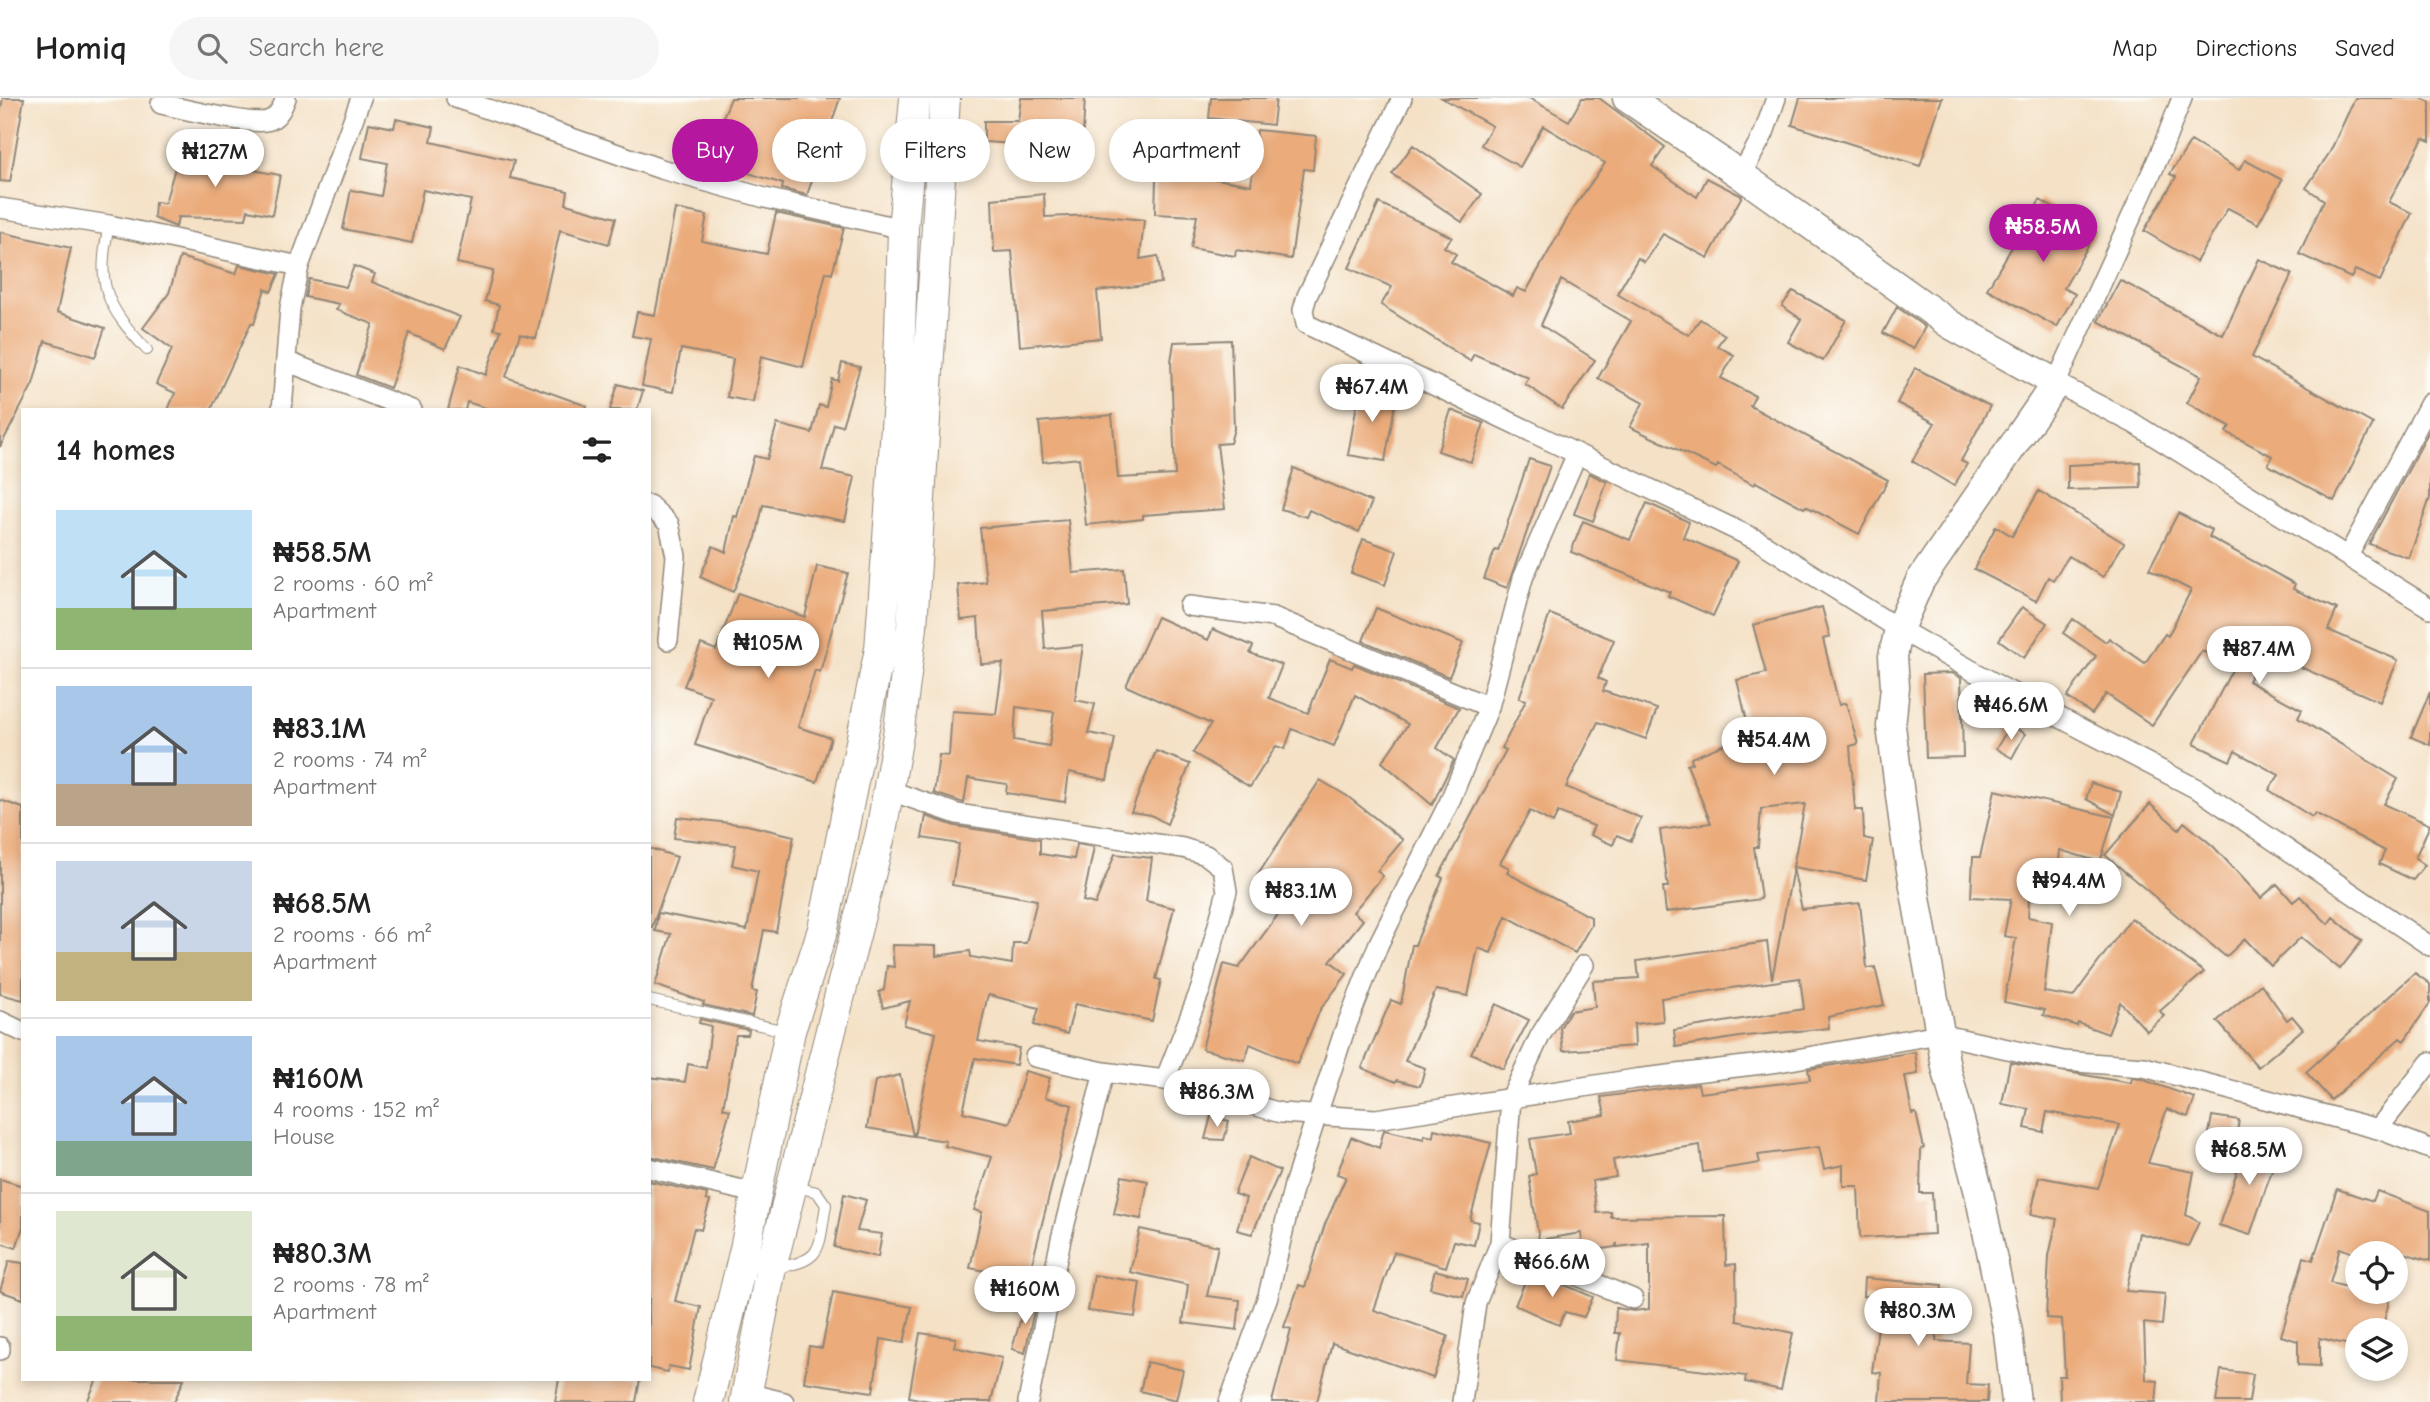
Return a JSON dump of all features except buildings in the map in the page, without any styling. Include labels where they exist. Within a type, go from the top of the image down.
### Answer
[{"type":"main road","points":[[708,1402],[746,1249],[755,1193],[790,1031],[823,929],[880,649],[898,400],[903,229],[915,98]]},
{"type":"main road","points":[[746,1397],[771,1268],[881,832],[888,790],[912,627],[945,98]]},
{"type":"street","points":[[161,104],[253,122],[270,120],[282,110],[286,98]]},
{"type":"street","points":[[282,408],[288,362],[290,308],[299,266],[361,98]]},
{"type":"street","points":[[456,98],[661,169],[765,198],[903,229]]},
{"type":"street","points":[[1402,98],[1307,296],[1303,310],[1306,324],[1576,456],[1759,541],[1899,629],[2003,688],[2199,790],[2430,946]]},
{"type":"street","points":[[1627,98],[1741,175],[1951,325],[2133,423],[2430,608]]},
{"type":"street","points":[[1741,175],[1763,133],[1776,98]]},
{"type":"street","points":[[2016,1402],[2008,1332],[1979,1193],[1939,1034],[1906,841],[1891,726],[1895,687],[1894,656],[1899,629],[1920,580],[2056,383],[2182,98]]},
{"type":"street","points":[[0,208],[109,225],[299,266]]},
{"type":"street","points":[[288,362],[407,408]]},
{"type":"street","points":[[2348,556],[2430,403]]},
{"type":"street","points":[[1229,1402],[1268,1296],[1294,1185],[1344,1032],[1379,943],[1449,803],[1489,707],[1523,578],[1576,456]]},
{"type":"street","points":[[651,507],[668,524],[676,556],[668,640]]},
{"type":"street","points":[[1189,606],[1273,617],[1489,707]]},
{"type":"street","points":[[888,790],[957,814],[1183,848],[1206,855],[1223,868],[1227,891],[1201,988],[1165,1080]]},
{"type":"street","points":[[1462,1402],[1476,1303],[1500,1243],[1510,1098],[1540,1036],[1584,965]]},
{"type":"street","points":[[0,1021],[21,1031]]},
{"type":"street","points":[[1035,1057],[1104,1072],[1165,1080],[1281,1113],[1376,1119],[1779,1062],[1939,1034],[2063,1061],[2144,1067],[2378,1129],[2430,1149]]},
{"type":"street","points":[[2378,1129],[2430,1062]]},
{"type":"street","points":[[1027,1402],[1061,1240],[1104,1072]]},
{"type":"street","points":[[651,1168],[755,1193]]},
{"type":"street","points":[[1500,1243],[1633,1299]]},
{"type":"street","points":[[746,1397],[784,1402]]},
{"type":"lane","points":[[109,225],[102,260],[103,288],[113,310],[147,350]]},
{"type":"lane","points":[[651,1000],[790,1031]]},
{"type":"lane","points":[[771,1268],[804,1263],[819,1248],[826,1205],[817,1192],[792,1186]]}]
